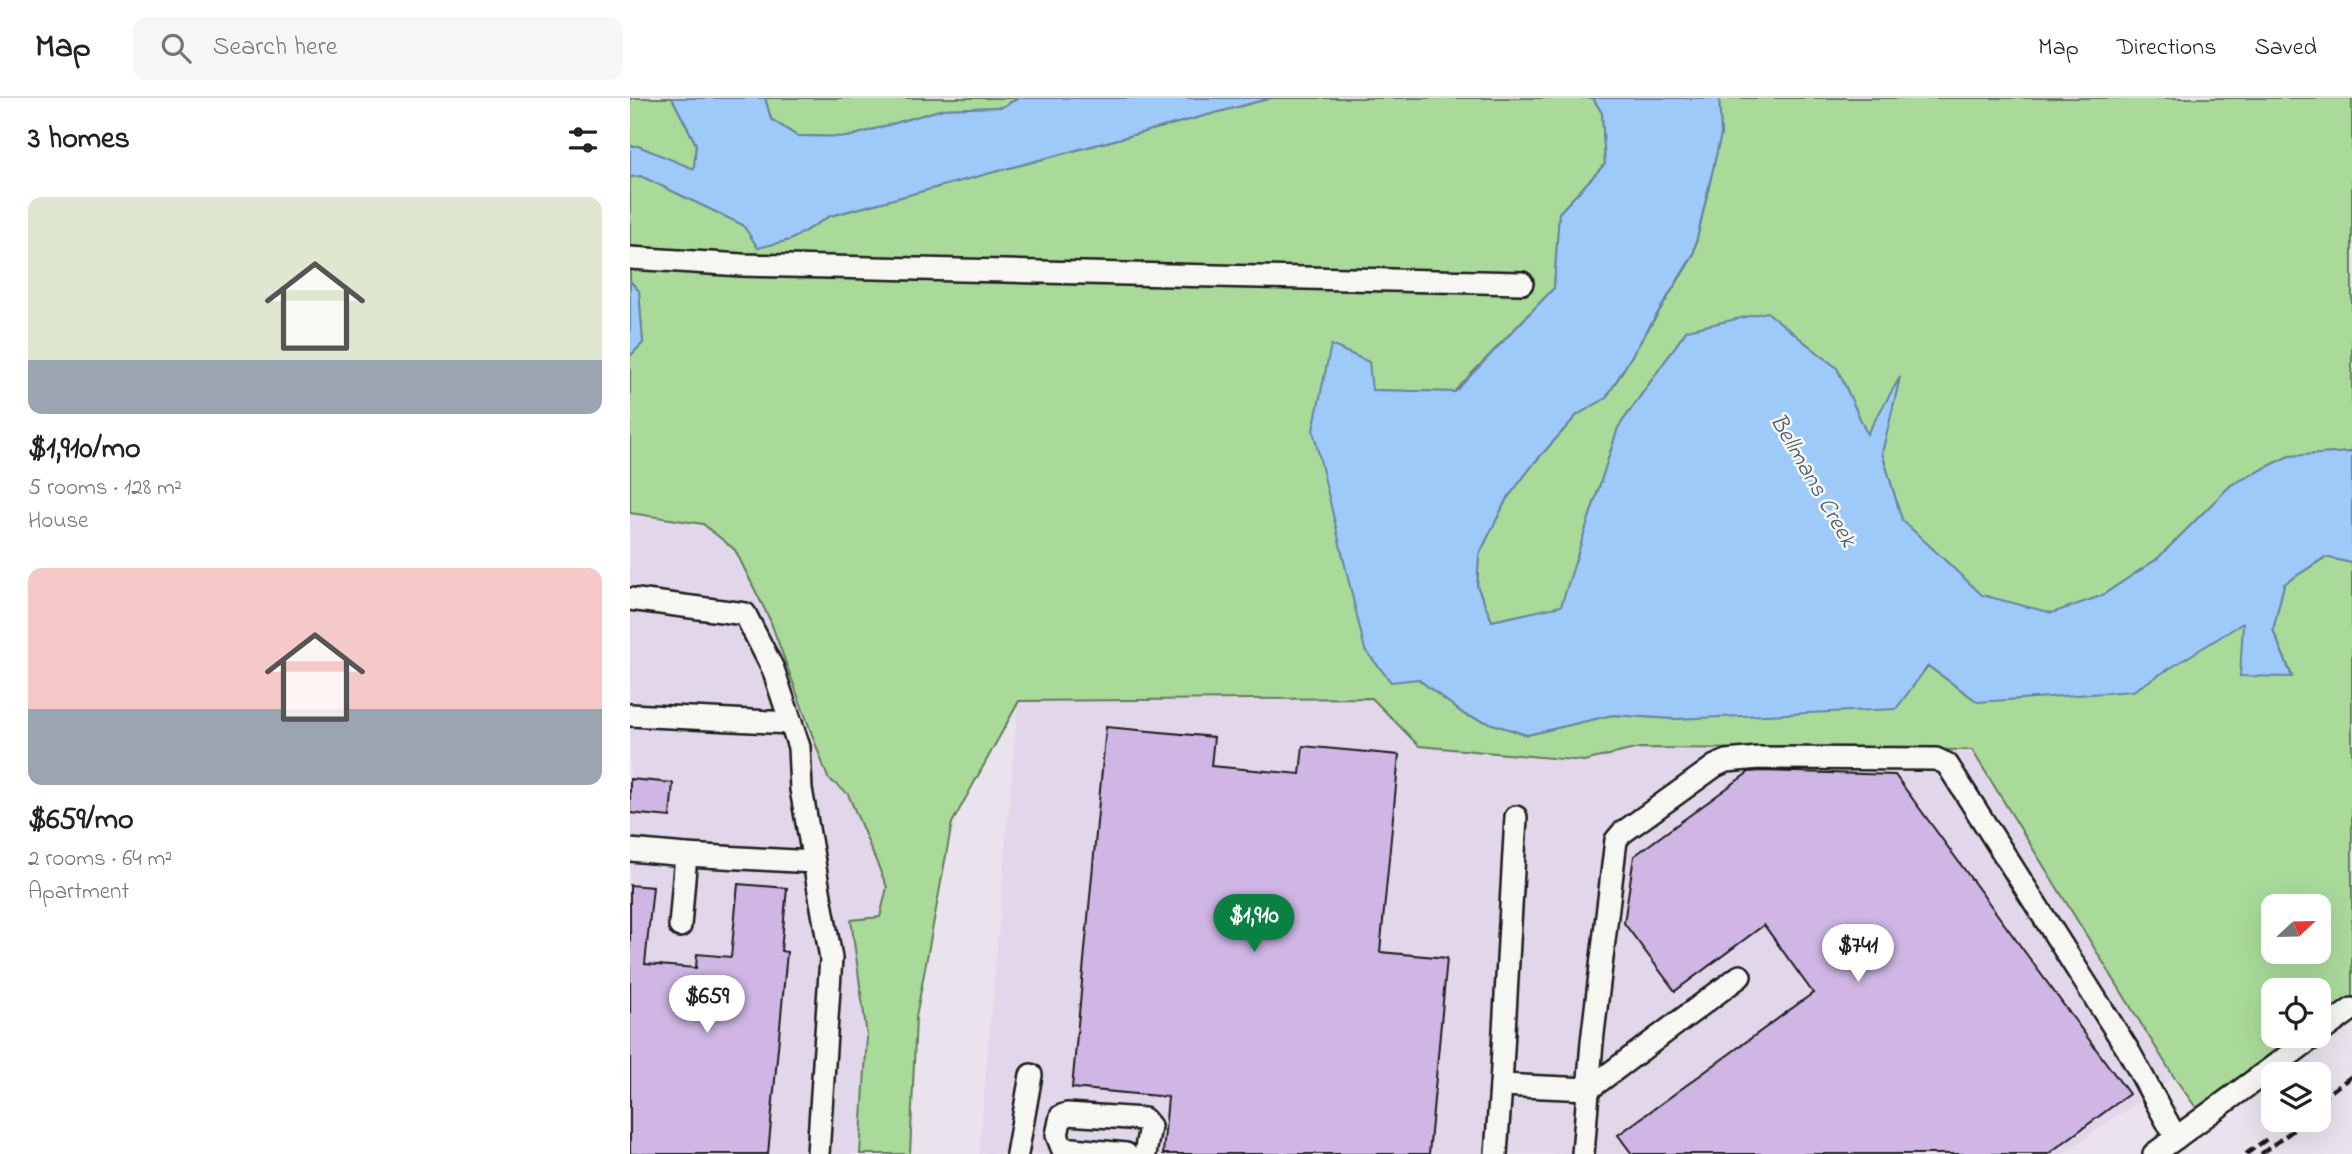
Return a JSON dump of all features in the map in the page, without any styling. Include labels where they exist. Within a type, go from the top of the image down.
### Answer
[{"type":"lane","points":[[630,258],[742,265],[1522,283]]},
{"type":"lane","points":[[630,599],[745,614],[773,669],[799,747],[801,789],[831,958],[818,1154]]},
{"type":"lane","points":[[630,715],[791,723]]},
{"type":"lane","points":[[1583,1154],[1612,855],[1616,840],[1715,766],[1726,761],[1759,758],[1936,759],[1947,764],[2128,1050],[2176,1138]]},
{"type":"lane","points":[[1496,1154],[1516,817]]},
{"type":"lane","points":[[630,850],[814,862]]},
{"type":"lane","points":[[680,926],[686,855]]},
{"type":"lane","points":[[1501,1085],[1589,1089],[1740,976]]},
{"type":"lane","points":[[2331,1025],[2352,1009]]},
{"type":"lane","points":[[2154,1154],[2299,1048]]},
{"type":"lane","points":[[1031,1075],[1019,1144],[1056,1135]]},
{"type":"lane","points":[[1126,1154],[1062,1148],[1056,1135],[1061,1116],[1066,1114],[1144,1119],[1150,1126],[1146,1154]]},
{"type":"shaded area","points":[[630,513],[703,524],[735,550],[770,620],[828,778],[848,794],[887,887],[880,917],[851,921],[867,1036],[860,1154],[630,1154]]},
{"type":"shaded area","points":[[1372,698],[1419,746],[1583,761],[1639,748],[1972,750],[2174,1077],[2062,1154],[979,1154],[1018,701]]},
{"type":"green space","points":[[630,98],[672,98],[696,144],[694,170],[638,146],[630,146]]},
{"type":"green space","points":[[765,98],[1019,98],[1002,107],[943,109],[848,137],[797,136],[771,119]]},
{"type":"green space","points":[[1271,98],[1593,98],[1602,113],[1605,164],[1559,213],[1554,288],[1454,392],[1371,390],[1331,346],[1418,679],[1465,715],[1527,735],[1612,715],[1675,719],[1928,666],[1978,702],[2206,644],[2243,623],[2292,676],[2273,630],[2284,584],[2326,557],[2352,563],[2352,1002],[2331,1017],[2331,978],[2261,978],[2261,1048],[2289,1048],[2270,1062],[2261,1062],[2261,1068],[2200,1113],[2174,1077],[1972,750],[1639,748],[1584,761],[1419,746],[1372,698],[1019,701],[952,823],[916,1017],[910,1154],[860,1154],[867,1036],[851,920],[880,917],[887,887],[848,794],[828,778],[770,620],[735,550],[703,524],[630,513],[630,356],[643,343],[639,291],[630,281],[630,177],[641,176],[743,225],[790,240],[830,216]]},
{"type":"green space","points":[[1719,98],[2352,98],[2352,452],[2289,456],[2231,485],[2157,559],[2101,596],[2052,614],[1982,596],[1902,520],[1882,453],[1899,380],[1867,435],[1837,368],[1687,330],[1618,428],[1561,607],[1492,621],[1477,586],[1479,555],[1506,500],[1535,462],[1577,415],[1606,398],[1693,256],[1721,134]]},
{"type":"water","points":[[672,98],[765,98],[771,119],[797,136],[848,137],[943,109],[1002,107],[1019,98],[1271,98],[830,216],[790,240],[758,248],[743,225],[641,176],[630,177],[630,146],[638,146],[694,169],[696,144]]},
{"type":"water","name":"Bellmans Creek","points":[[1593,98],[1719,98],[1721,134],[1693,255],[1606,398],[1577,415],[1535,462],[1506,500],[1479,555],[1477,586],[1492,621],[1561,606],[1618,428],[1687,330],[1767,312],[1837,368],[1867,434],[1900,377],[1882,453],[1902,520],[1982,595],[2052,613],[2101,596],[2157,559],[2231,485],[2289,456],[2352,452],[2352,563],[2325,557],[2284,584],[2273,630],[2292,677],[2240,676],[2243,623],[2133,691],[1978,702],[1928,666],[1896,709],[1675,719],[1612,715],[1527,735],[1465,715],[1418,679],[1391,682],[1365,650],[1313,430],[1331,345],[1369,362],[1372,390],[1455,392],[1554,288],[1559,213],[1605,164],[1602,113]]},
{"type":"water","points":[[630,281],[639,291],[643,343],[630,356]]},
{"type":"building","points":[[1106,727],[1214,737],[1211,766],[1300,774],[1303,746],[1399,755],[1380,952],[1447,958],[1429,1154],[1163,1154],[1168,1097],[1072,1088]]},
{"type":"building","points":[[1749,772],[1895,775],[2129,1094],[2048,1154],[1632,1154],[1618,1135],[1813,993],[1764,925],[1675,991],[1624,923],[1634,856]]},
{"type":"building","points":[[630,779],[673,783],[670,817],[630,813]]},
{"type":"building","points":[[738,884],[787,888],[781,951],[787,952],[768,1154],[630,1154],[630,885],[653,887],[645,964],[696,968],[697,954],[731,957]]},
{"type":"railway","points":[[2331,1091],[2352,1076]]},
{"type":"railway","points":[[2261,1154],[2291,1132]]},
{"type":"railway","points":[[2246,1154],[2267,1139]]}]
